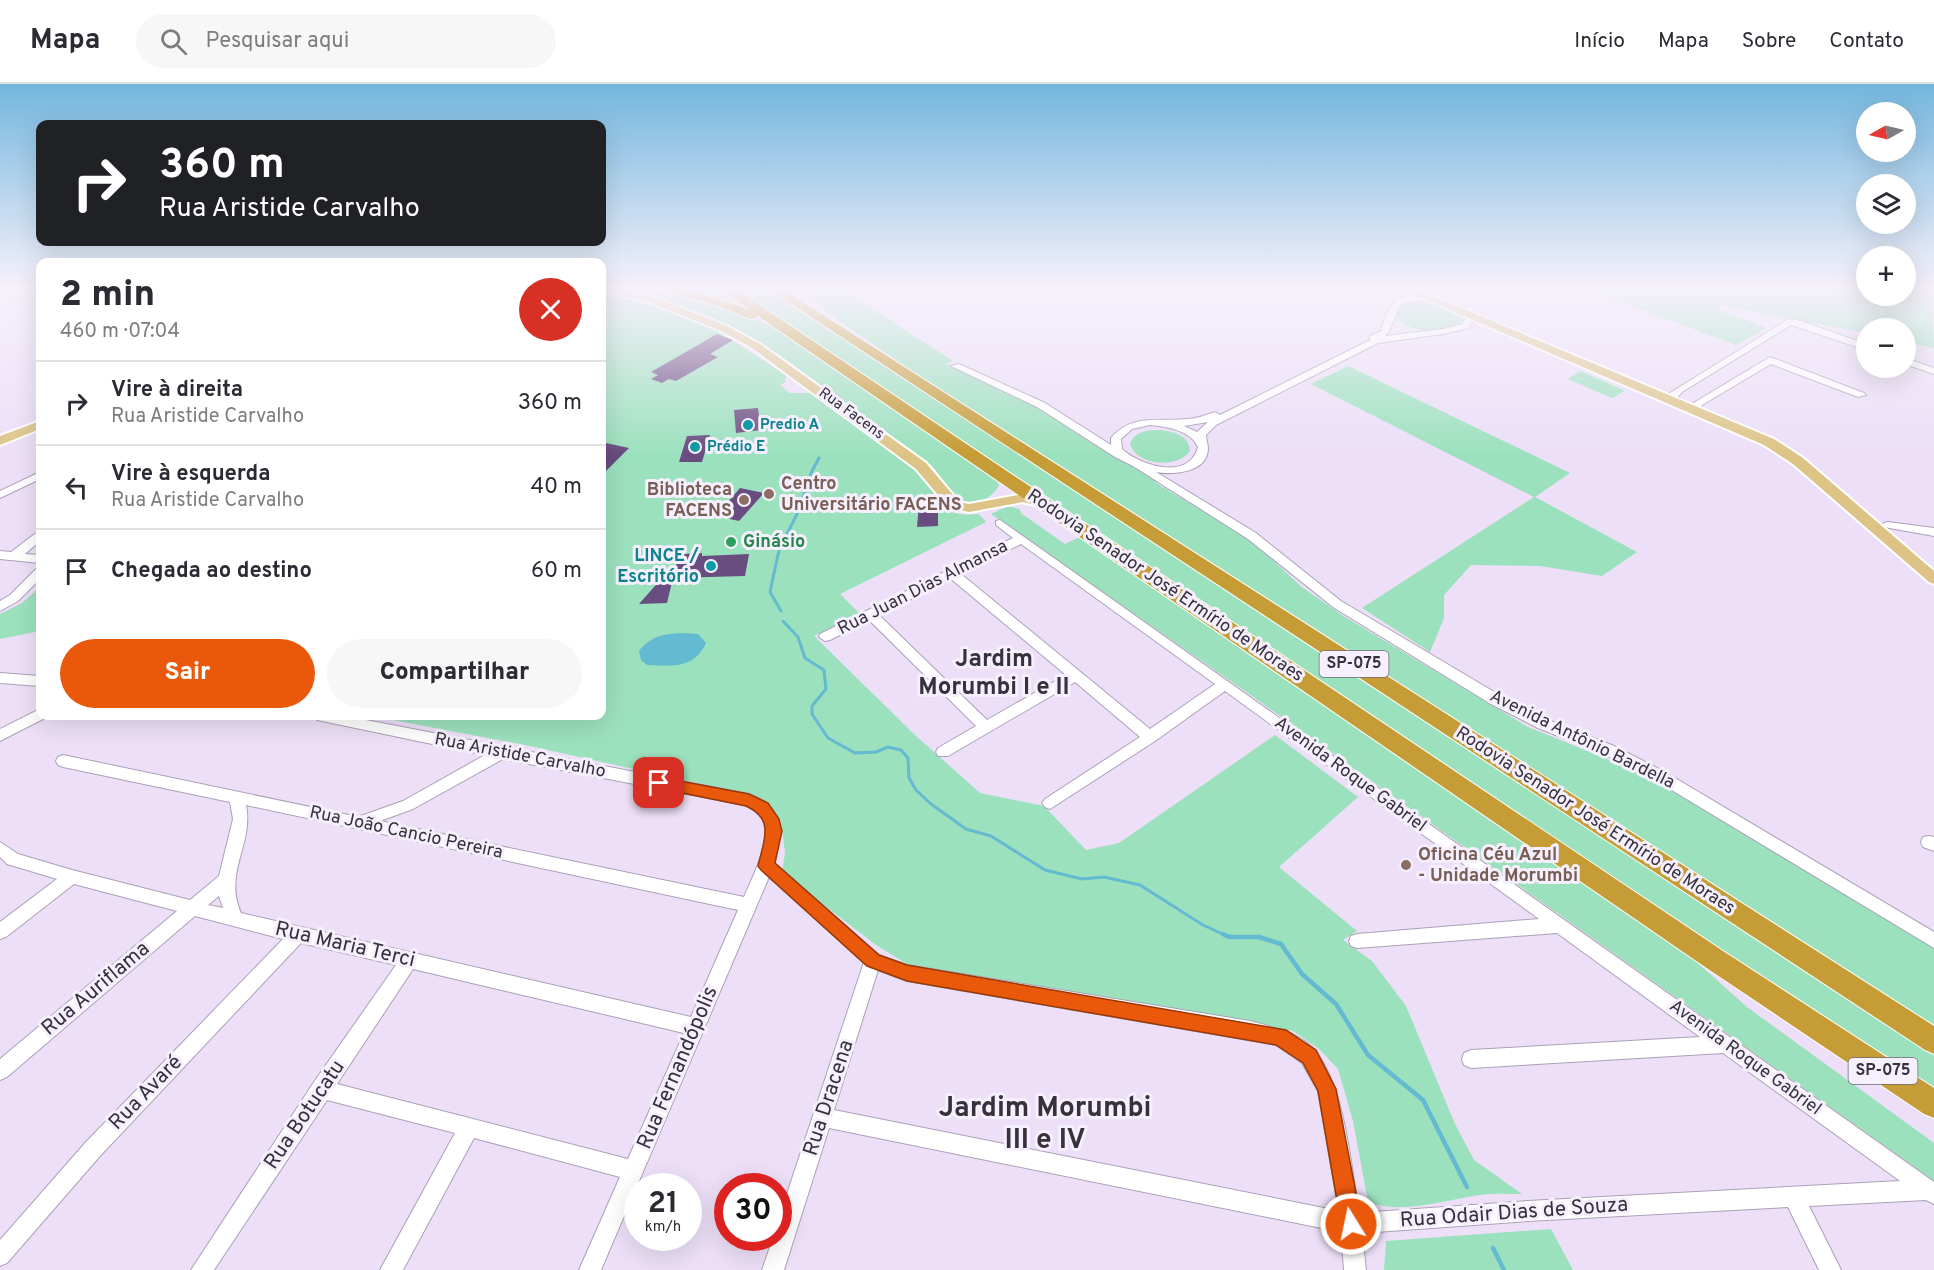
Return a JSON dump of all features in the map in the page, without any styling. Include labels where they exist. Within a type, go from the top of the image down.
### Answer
[{"type":"highway","name":"Rodovia Senador José Ermírio de Moraes","points":[[807,343],[1704,953],[1934,1104]]},
{"type":"highway","name":"Rodovia Senador José Ermírio de Moraes","points":[[858,343],[1934,1041]]},
{"type":"main road","name":"Rua Facens","points":[[751,343],[893,444],[930,474],[950,503],[964,509],[1022,498],[1054,510]]},
{"type":"main road","points":[[1538,343],[1669,393]]},
{"type":"main road","points":[[1539,343],[1669,393],[1776,441],[1814,462],[1934,564]]},
{"type":"main road","points":[[0,434],[36,420]]},
{"type":"main road","points":[[0,441],[36,427]]},
{"type":"main road","points":[[1776,441],[1934,579]]},
{"type":"main road","points":[[988,503],[1006,486],[990,466]]},
{"type":"street","points":[[1177,489],[1172,482],[1172,474],[1196,462],[1203,450],[1201,434],[1212,423],[1276,387],[1363,343]]},
{"type":"street","points":[[1122,457],[1117,450],[1116,438],[1120,432],[1138,424],[1204,420],[1370,343]]},
{"type":"street","points":[[1669,393],[1753,343]]},
{"type":"street","points":[[1694,406],[1770,360],[1861,395]]},
{"type":"street","points":[[1916,365],[1934,371]]},
{"type":"street","points":[[956,366],[1012,390],[1088,434],[1122,457]]},
{"type":"street","points":[[1162,423],[1186,430],[1201,443]]},
{"type":"street","points":[[1088,434],[1116,438]]},
{"type":"street","name":"Avenida Antônio Bardella","points":[[1122,457],[1252,536],[1337,604],[1496,700],[1543,724],[1609,750],[1660,776],[1934,941]]},
{"type":"street","points":[[1138,466],[1164,471],[1177,470]]},
{"type":"street","points":[[0,495],[36,477]]},
{"type":"street","name":"Avenida Roque Gabriel","points":[[1000,524],[1931,1192]]},
{"type":"street","points":[[1888,525],[1934,532]]},
{"type":"street","points":[[14,556],[36,539]]},
{"type":"street","name":"Rua Juan Dias Almansa","points":[[825,637],[1021,539]]},
{"type":"street","points":[[0,555],[36,559]]},
{"type":"street","points":[[952,573],[1150,737]]},
{"type":"street","points":[[0,607],[14,598],[36,576]]},
{"type":"street","points":[[870,614],[986,727]]},
{"type":"street","points":[[943,752],[1076,676]]},
{"type":"street","points":[[0,678],[36,681]]},
{"type":"street","points":[[1050,803],[1224,685]]},
{"type":"street","points":[[0,736],[36,716]]},
{"type":"street","name":"Rua Aristide Carvalho","points":[[341,720],[749,800],[763,807],[771,819],[774,831],[766,866]]},
{"type":"street","points":[[467,772],[471,747]]},
{"type":"street","points":[[359,823],[408,805],[501,753]]},
{"type":"street","name":"Rua João Cancio Pereira","points":[[63,761],[748,905]]},
{"type":"street","points":[[235,918],[227,899],[226,880],[241,819],[237,797]]},
{"type":"street","points":[[241,819],[264,803]]},
{"type":"street","points":[[399,831],[408,805]]},
{"type":"street","name":"Rua Maria Terci","points":[[0,848],[13,859],[72,877],[298,935],[696,1027]]},
{"type":"street","points":[[766,866],[873,960],[907,973],[1280,1037],[1309,1057],[1327,1089],[1351,1224],[1355,1270]]},
{"type":"street","name":"Rua Fernandópolis","points":[[590,1270],[766,866]]},
{"type":"street","points":[[0,932],[72,877]]},
{"type":"street","name":"Rua Auriflama","points":[[0,1071],[226,880]]},
{"type":"street","points":[[1357,941],[1560,925]]},
{"type":"street","name":"Rua Avaré","points":[[0,1256],[93,1149],[298,935]]},
{"type":"street","name":"Rua Botucatu","points":[[202,1270],[409,960]]},
{"type":"street","name":"Rua Dracena","points":[[773,1270],[873,960]]},
{"type":"street","points":[[1471,1059],[1725,1044]]},
{"type":"street","points":[[321,1089],[633,1170]]},
{"type":"street","name":"Rua Odair Dias de Souza","points":[[823,1117],[1351,1224],[1528,1211],[1931,1192]]},
{"type":"street","points":[[391,1270],[469,1128]]},
{"type":"street","points":[[1794,1197],[1830,1270]]},
{"type":"green space","points":[[606,343],[736,343],[786,376],[785,382],[780,385],[790,393],[811,393],[915,469],[928,481],[950,510],[961,514],[979,514],[986,522],[840,594],[859,613],[814,636],[916,736],[980,793],[1044,806],[1086,850],[1119,843],[1275,735],[1358,797],[1279,867],[1357,931],[1343,940],[1372,961],[1406,1006],[1455,1124],[1474,1160],[1522,1194],[1485,1194],[1409,1207],[1381,1206],[1368,1202],[1353,1121],[1338,1069],[1319,1049],[1293,1031],[907,964],[876,945],[782,873],[785,853],[781,821],[767,802],[706,785],[525,745],[393,720],[606,720]]},
{"type":"green space","points":[[760,343],[798,343],[951,450],[996,477],[999,486],[980,502],[968,505],[962,503],[956,499],[931,465]]},
{"type":"green space","points":[[817,343],[849,343],[1934,1050],[1934,1092]]},
{"type":"green space","points":[[872,343],[926,343],[953,361],[946,364],[1040,407],[1157,480],[1155,482],[1161,486],[1249,539],[1303,588],[1345,617],[1528,727],[1655,778],[1934,947],[1934,1026]]},
{"type":"green space","points":[[1916,343],[1934,343],[1934,348],[1916,344]]},
{"type":"green space","points":[[1348,366],[1570,473],[1535,497],[1637,552],[1602,576],[1540,566],[1471,565],[1444,595],[1444,618],[1430,652],[1362,608],[1534,497],[1311,384]]},
{"type":"green space","points":[[1581,371],[1625,391],[1612,398],[1568,379]]},
{"type":"green space","points":[[1707,409],[1770,436],[1789,447],[1934,568],[1934,575],[1805,462],[1703,411]]},
{"type":"green space","points":[[1161,430],[1176,433],[1184,438],[1190,451],[1176,461],[1158,462],[1140,457],[1134,451],[1130,444],[1135,436],[1147,431]]},
{"type":"green space","points":[[1008,506],[1019,509],[1022,514],[1065,544],[1080,537],[1682,949],[1747,1007],[1934,1143],[1934,1181],[1252,696],[991,514]]},
{"type":"green space","points":[[36,591],[36,632],[0,639],[0,614],[22,603]]},
{"type":"green space","points":[[1551,1229],[1573,1270],[1384,1270],[1386,1241]]},
{"type":"water","points":[[698,634],[706,643],[695,658],[689,662],[674,665],[647,665],[641,660],[639,651],[648,642],[663,635]]},
{"type":"building","points":[[701,343],[728,343],[710,354],[718,357],[676,381],[669,379],[662,383],[651,379],[658,375],[651,372]]},
{"type":"building","name":"Predio A","points":[[758,408],[761,430],[736,433],[734,410]]},
{"type":"building","name":"Prédio E","points":[[710,435],[702,462],[679,462],[687,436]]},
{"type":"building","points":[[606,443],[629,448],[606,471]]},
{"type":"building","name":"Biblioteca FACENS","points":[[740,488],[764,493],[739,521],[716,516]]},
{"type":"building","points":[[919,504],[938,504],[938,526],[917,527]]},
{"type":"building","name":"LINCE / Escritório","points":[[702,553],[702,556],[749,554],[745,576],[673,578],[667,603],[639,604],[685,554]]},
{"type":"waterway","points":[[781,611],[770,592],[779,550],[797,514],[819,458]]},
{"type":"waterway","points":[[783,621],[798,637],[805,658],[824,670],[826,689],[812,706],[812,714],[828,738],[855,753],[876,752],[888,747],[901,750],[908,758],[909,778],[916,790],[931,804],[966,829],[991,836],[1045,870],[1082,879],[1104,877],[1140,885],[1203,925],[1227,936]]},
{"type":"waterway","points":[[1223,934],[1227,936]]},
{"type":"waterway","points":[[1227,936],[1259,937],[1281,944],[1302,974],[1336,1004],[1368,1055],[1423,1100],[1467,1187]]},
{"type":"waterway","points":[[1493,1248],[1504,1270]]},
{"type":"place","name":"Predio A","points":[[748,425]]},
{"type":"place","name":"Prédio E","points":[[695,447]]},
{"type":"place","name":"Centro Universitário FACENS","points":[[769,494]]},
{"type":"place","name":"Biblioteca FACENS","points":[[744,500]]},
{"type":"place","name":"Ginásio","points":[[731,542]]},
{"type":"place","name":"LINCE / Escritório","points":[[711,566]]},
{"type":"place","name":"Oficina Céu Azul - Unidade Morumbi","points":[[1406,865]]},
{"type":"district","name":"Jardim Morumbi I e II","points":[[994,674]]},
{"type":"district","name":"Jardim Morumbi III e IV","points":[[1045,1125]]},
{"type":"route","points":[[659,783],[749,800],[763,807],[771,819],[774,831],[766,866],[873,960],[907,973],[1227,1026],[1280,1037],[1309,1057],[1327,1089],[1351,1224]]}]
